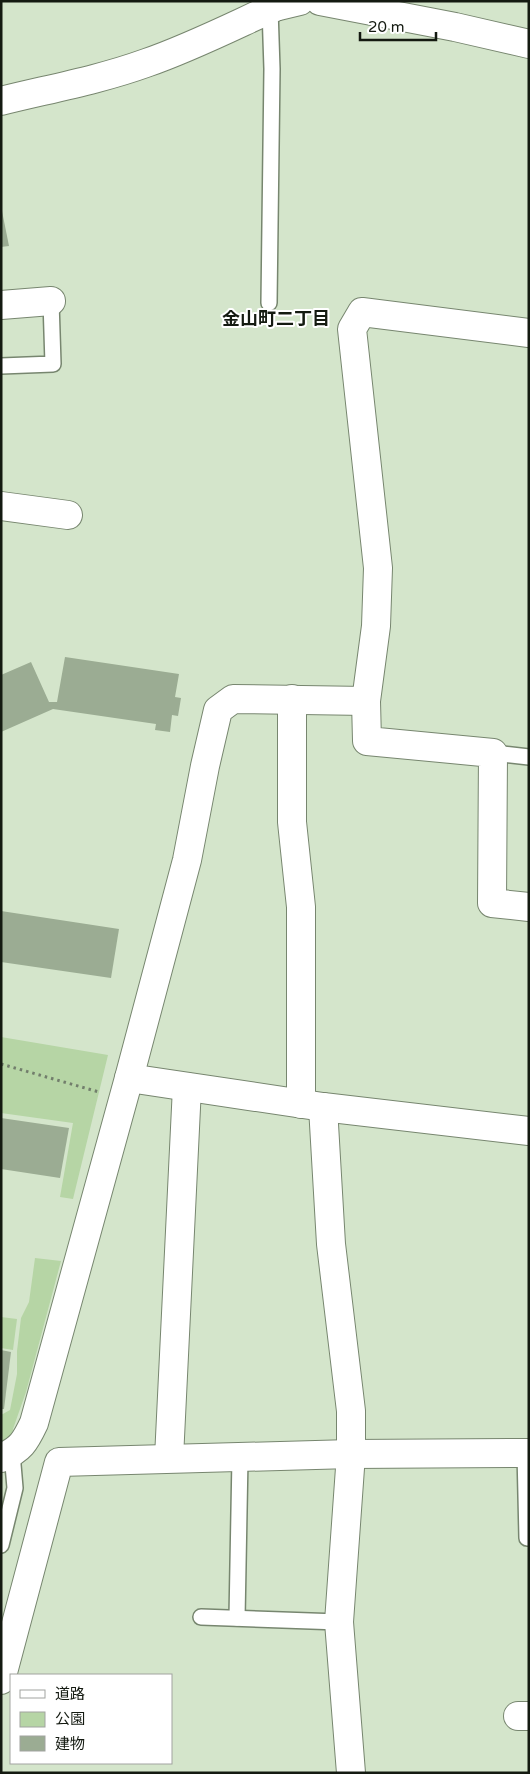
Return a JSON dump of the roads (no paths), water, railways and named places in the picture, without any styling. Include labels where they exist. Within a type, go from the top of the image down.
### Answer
[{"type":"street","points":[[320,1],[454,27],[529,44]]},
{"type":"street","points":[[1,101],[145,64],[279,4]]},
{"type":"street","points":[[1,306],[51,301]]},
{"type":"street","points":[[529,332],[362,312],[352,329],[378,568],[376,626],[366,701],[367,741],[492,753],[492,903],[529,907]]},
{"type":"street","points":[[1,506],[68,515]]},
{"type":"street","points":[[7,1456],[25,1442],[34,1423],[187,860],[218,710],[232,699],[366,701]]},
{"type":"street","points":[[292,699],[292,822],[301,907],[312,1105],[351,1411],[339,1622],[351,1773]]},
{"type":"street","points":[[129,1078],[312,1105],[529,1131]]},
{"type":"street","points":[[169,1458],[188,1087]]},
{"type":"street","points":[[1,1680],[59,1462],[350,1454],[527,1453]]},
{"type":"lane","points":[[269,303],[272,69],[279,4]]},
{"type":"lane","points":[[1,366],[53,364],[51,301]]},
{"type":"lane","points":[[492,753],[529,757]]},
{"type":"lane","points":[[527,1453],[527,1538],[529,1538]]},
{"type":"lane","points":[[1,1545],[15,1488],[7,1456]]},
{"type":"lane","points":[[237,1618],[240,1458]]},
{"type":"lane","points":[[201,1617],[339,1622]]},
{"type":"district","name":"金山町二丁目","points":[[276,319]]}]
